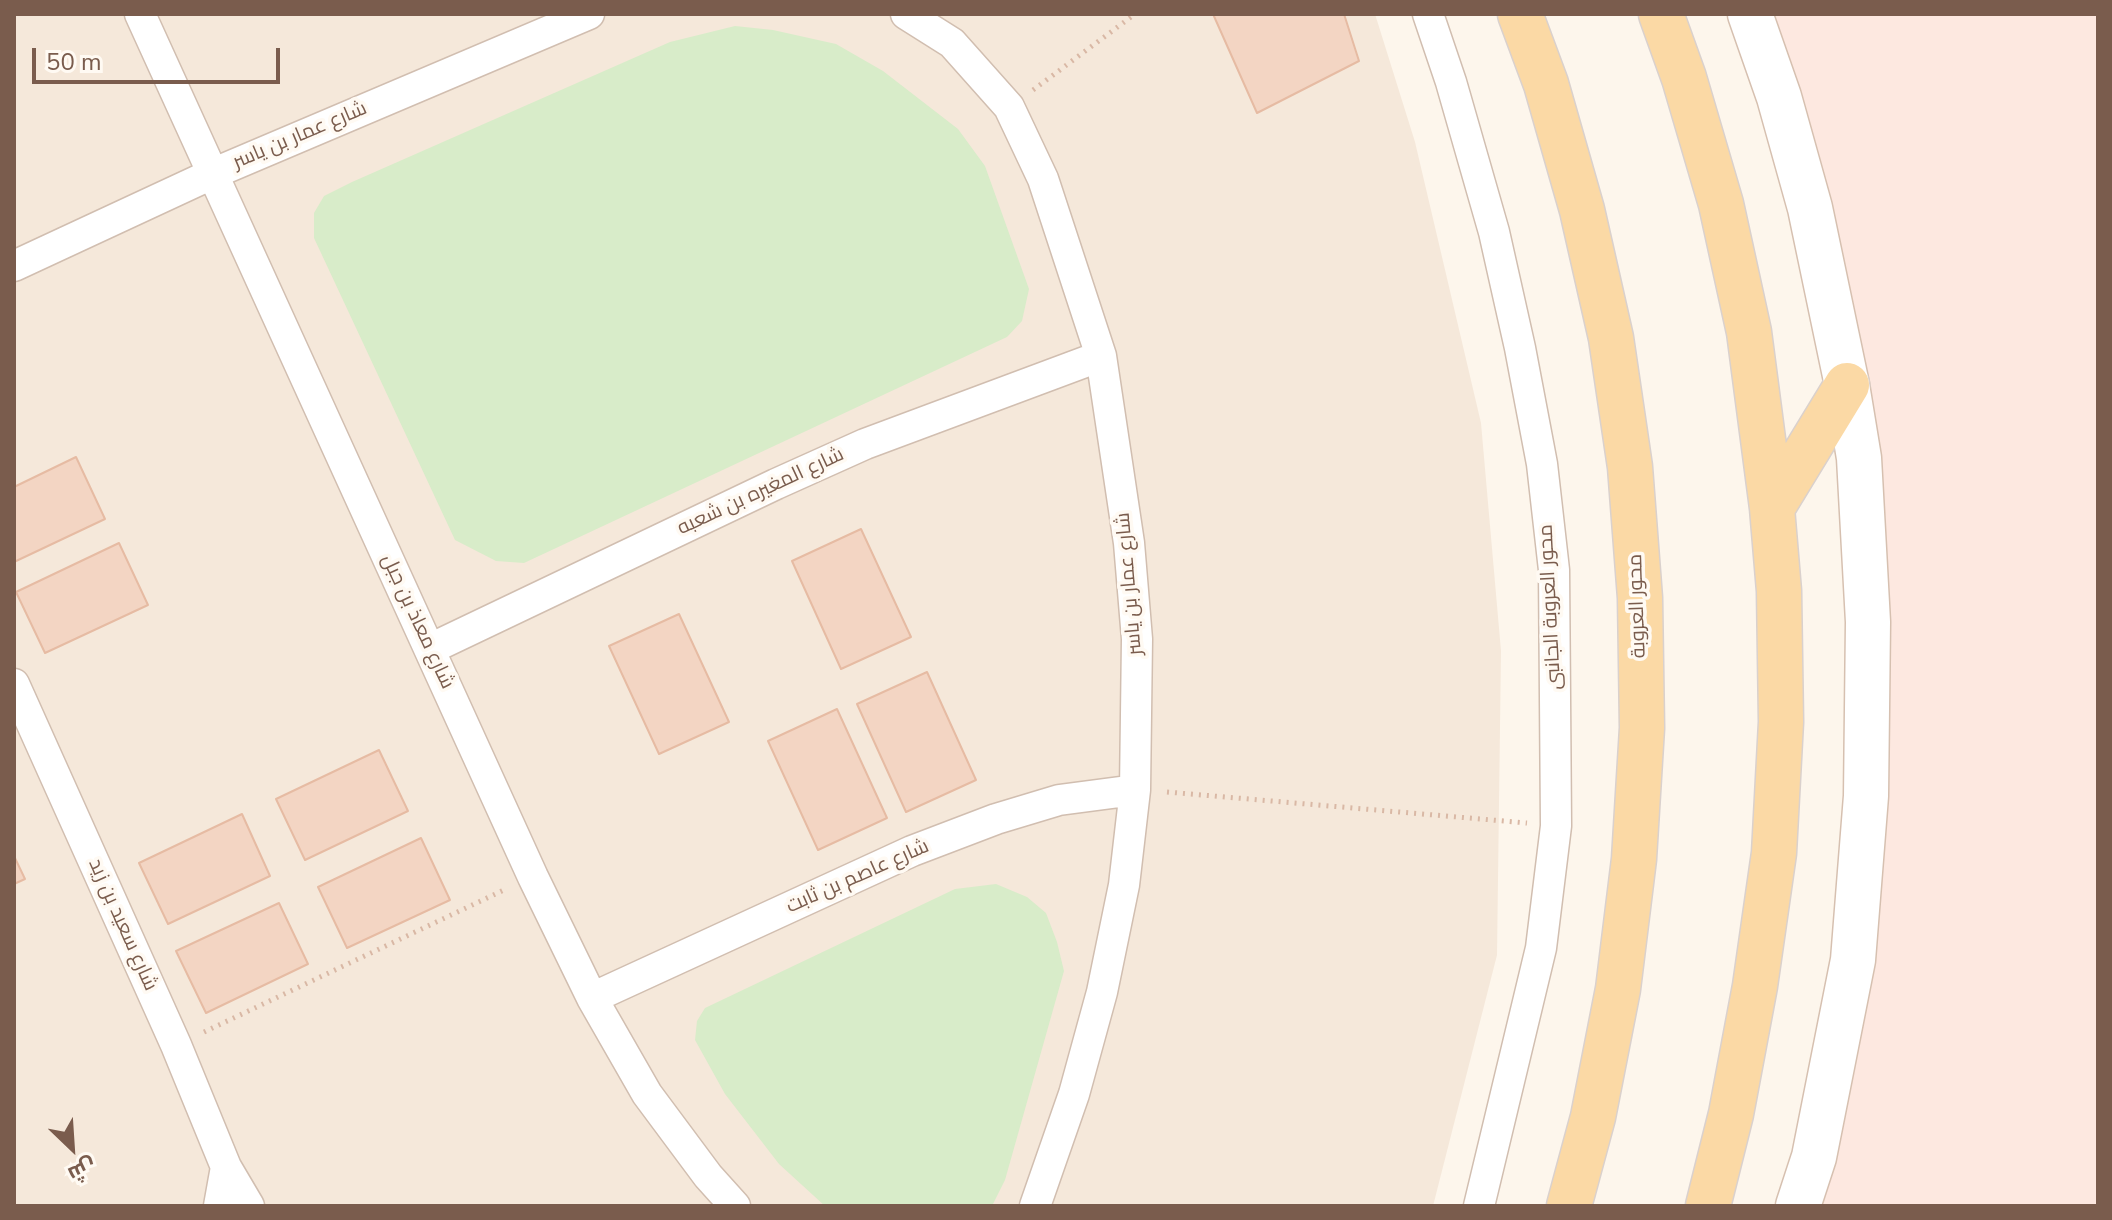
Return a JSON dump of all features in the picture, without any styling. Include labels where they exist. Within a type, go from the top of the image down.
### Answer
[{"type":"main road","name":"محور العروبة","points":[[1520,14],[1546,84],[1582,210],[1611,338],[1630,467],[1640,598],[1642,728],[1634,859],[1618,989],[1593,1117],[1569,1206]]},
{"type":"main road","points":[[1661,14],[1684,78],[1721,204],[1749,332],[1772,508],[1779,591],[1781,722],[1774,853],[1755,986],[1734,1100],[1708,1206]]},
{"type":"main road","points":[[1772,508],[1847,385]]},
{"type":"street","name":"شارع معاذ بن جبل","points":[[140,14],[533,877],[592,998],[647,1094],[708,1176],[735,1206]]},
{"type":"street","name":"شارع عمار بن ياسر","points":[[14,266],[212,174],[589,14]]},
{"type":"street","name":"شارع عمار بن ياسر","points":[[906,14],[952,43],[1009,107],[1043,179],[1101,356],[1129,543],[1137,639],[1135,790],[1124,885],[1102,992],[1074,1094],[1035,1206]]},
{"type":"street","name":"محور العروبة الجانبى","points":[[1428,14],[1494,232],[1542,464],[1554,570],[1556,826],[1541,948],[1479,1206]]},
{"type":"street","points":[[1750,14],[1779,97],[1810,208],[1847,385],[1859,458],[1868,622],[1866,796],[1853,960],[1814,1157],[1798,1206]]},
{"type":"street","name":"شارع المغيره بن شعبه","points":[[430,649],[865,444],[1101,356]]},
{"type":"street","name":"شارع سعيد بن زيد","points":[[14,684],[176,1045],[226,1167],[249,1206]]},
{"type":"street","name":"شارع عاصم بن ثابت","points":[[592,998],[912,851],[996,819],[1059,800],[1135,790]]},
{"type":"street","points":[[219,1206],[226,1167]]},
{"type":"path","points":[[1009,107],[1135,14]]},
{"type":"path","points":[[1135,790],[1556,826]]},
{"type":"path","points":[[176,1045],[533,877]]},
{"type":"shaded area","points":[[14,14],[1375,14],[1415,142],[1481,423],[1501,651],[1497,955],[1433,1206],[14,1206]]},
{"type":"shaded area","points":[[1775,14],[2098,14],[2098,1206],[1814,1206],[1873,884],[1833,237]]},
{"type":"green space","points":[[735,26],[773,30],[836,44],[883,71],[958,129],[985,166],[1029,289],[1022,321],[1007,337],[524,563],[496,561],[455,540],[314,238],[314,213],[324,196],[352,182],[670,42]]},
{"type":"green space","points":[[996,884],[1027,897],[1046,913],[1064,971],[1005,1180],[992,1206],[825,1206],[779,1164],[725,1094],[695,1040],[697,1021],[705,1008],[955,889]]},
{"type":"building","points":[[1213,14],[1344,14],[1359,61],[1257,113]]},
{"type":"building","points":[[76,457],[105,519],[14,562],[14,487]]},
{"type":"building","points":[[861,529],[911,637],[841,669],[792,561]]},
{"type":"building","points":[[119,543],[148,605],[45,653],[16,592]]},
{"type":"building","points":[[679,614],[729,722],[659,754],[609,646]]},
{"type":"building","points":[[927,672],[976,780],[906,812],[857,704]]},
{"type":"building","points":[[837,709],[887,818],[818,850],[768,741]]},
{"type":"building","points":[[379,750],[408,811],[305,860],[276,799]]},
{"type":"building","points":[[242,814],[270,876],[168,924],[139,863]]},
{"type":"building","points":[[421,838],[450,900],[347,948],[318,887]]},
{"type":"building","points":[[14,856],[25,879],[14,884]]},
{"type":"building","points":[[279,903],[308,964],[206,1013],[176,951]]}]
